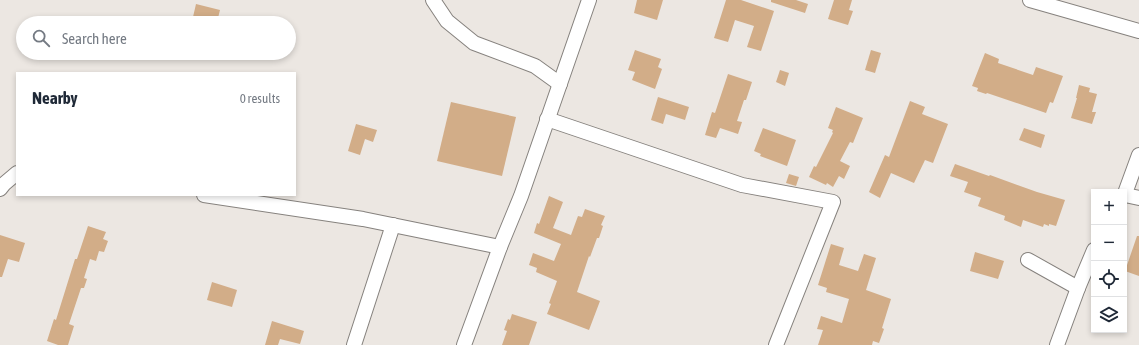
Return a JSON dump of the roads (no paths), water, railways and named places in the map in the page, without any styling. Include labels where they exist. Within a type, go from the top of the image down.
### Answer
[{"type":"street","points":[[433,0],[447,21],[474,43],[535,66],[560,84]]},
{"type":"street","points":[[464,345],[500,247],[515,211],[589,0]]},
{"type":"street","points":[[1030,0],[1139,31]]},
{"type":"street","points":[[547,119],[742,185],[833,202],[776,345]]},
{"type":"street","points":[[1127,189],[1139,155]]},
{"type":"street","points":[[0,189],[16,175]]},
{"type":"street","points":[[211,196],[363,219],[500,247]]},
{"type":"street","points":[[1127,196],[1139,198]]},
{"type":"street","points":[[354,345],[393,225]]},
{"type":"street","points":[[1057,345],[1091,257]]},
{"type":"street","points":[[1028,260],[1078,288]]}]
